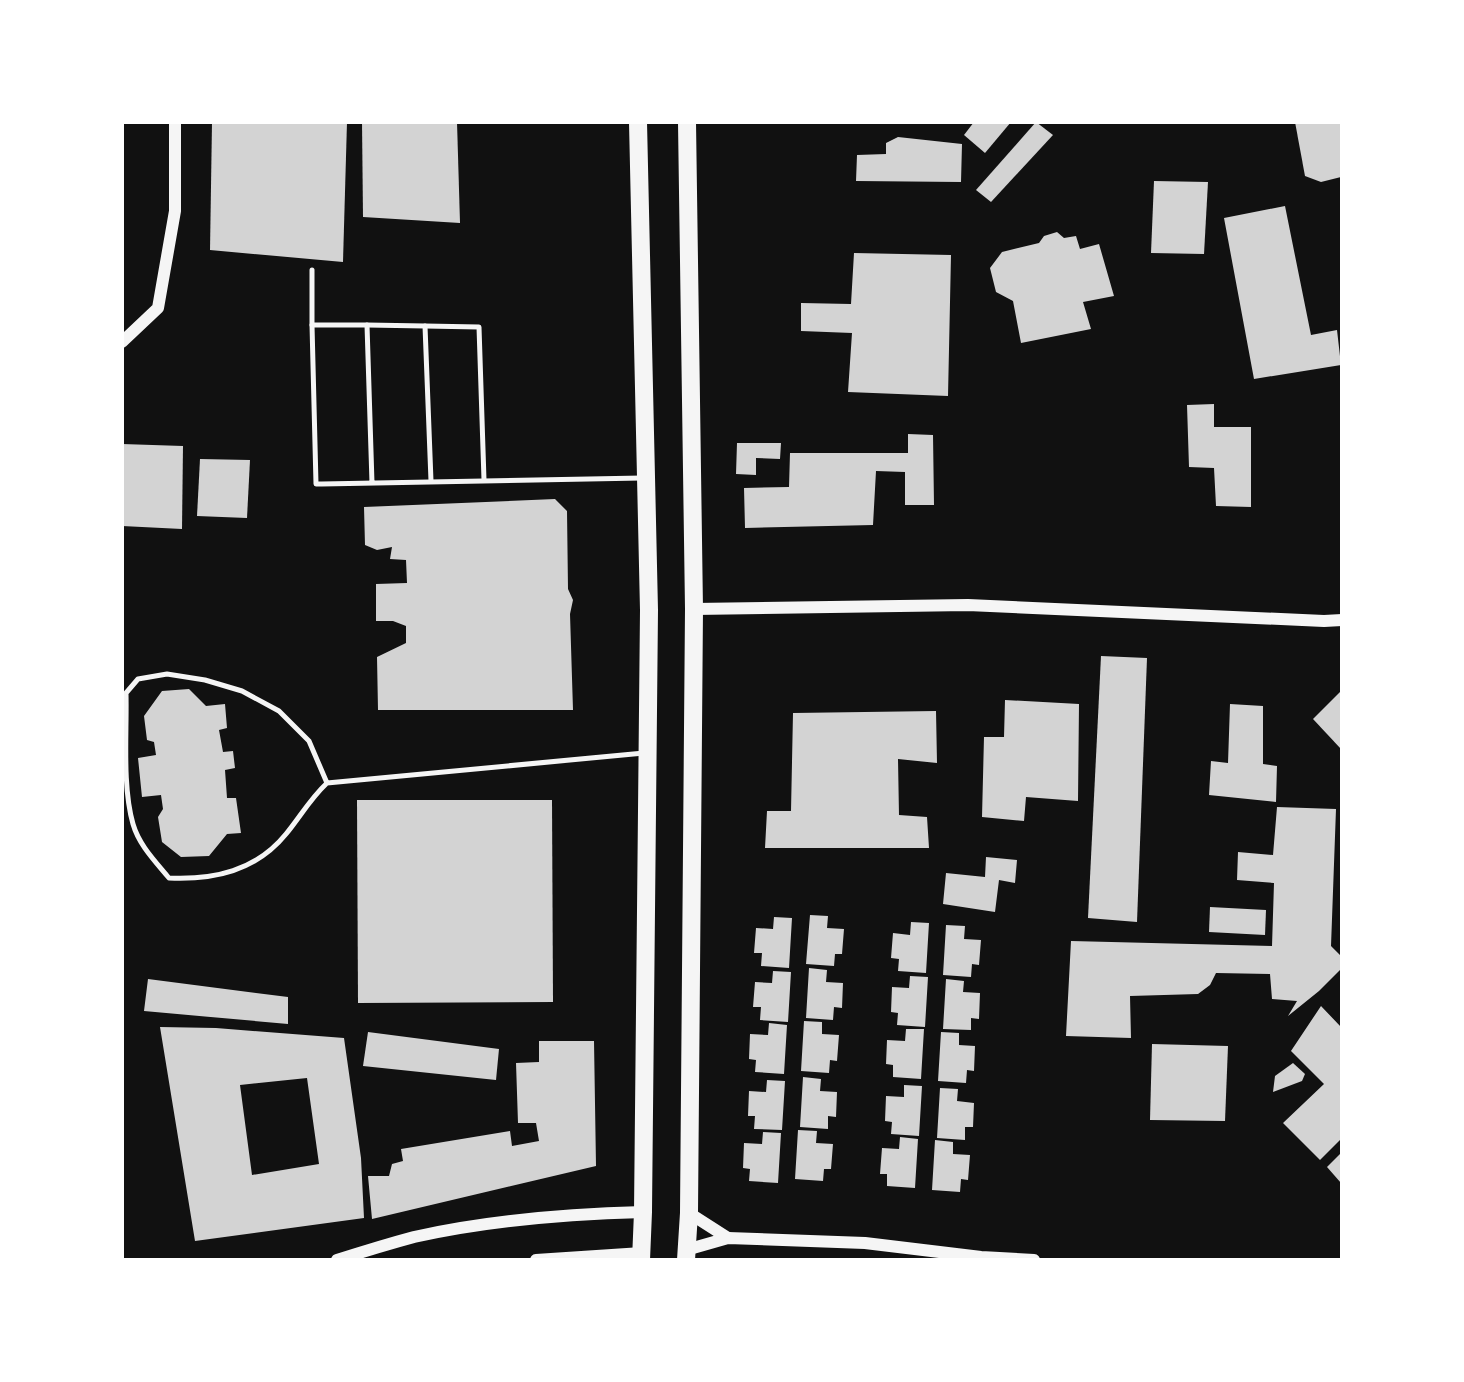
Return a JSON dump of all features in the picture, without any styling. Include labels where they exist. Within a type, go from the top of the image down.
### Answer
[{"type":"main road","points":[[638,122],[649,610],[641,1256]]},
{"type":"main road","points":[[686,1254],[689,1213],[694,610],[687,122]]},
{"type":"street","points":[[122,342],[158,308],[175,211],[175,122]]},
{"type":"street","points":[[694,610],[968,605],[1342,620]]},
{"type":"street","points":[[337,1259],[416,1237],[480,1226],[579,1214],[643,1212]]},
{"type":"street","points":[[689,1213],[728,1238]]},
{"type":"street","points":[[686,1254],[728,1238],[866,1243],[981,1257],[1034,1259]]},
{"type":"street","points":[[536,1259],[641,1256]]},
{"type":"lane","points":[[312,270],[316,484],[646,478]]},
{"type":"lane","points":[[312,325],[479,327],[484,480]]},
{"type":"lane","points":[[368,325],[372,483]]},
{"type":"lane","points":[[425,326],[430,481]]},
{"type":"lane","points":[[327,783],[309,741],[279,711],[242,691],[205,680],[167,674],[138,679],[126,693],[128,785],[133,824],[146,850],[169,878],[196,879],[220,876],[242,869],[284,837],[310,799],[327,783],[647,752]]},
{"type":"building","points":[[212,122],[347,122],[343,262],[210,250]]},
{"type":"building","points":[[362,122],[457,122],[460,223],[363,217]]},
{"type":"building","points":[[974,122],[1011,122],[985,153],[964,135]]},
{"type":"building","points":[[1036,122],[1053,135],[991,202],[976,190]]},
{"type":"building","points":[[1295,122],[1341,122],[1341,177],[1321,182],[1305,176]]},
{"type":"building","points":[[898,137],[962,144],[961,182],[856,181],[857,155],[886,154],[886,143]]},
{"type":"building","points":[[1154,181],[1208,182],[1204,254],[1151,253]]},
{"type":"building","points":[[1285,206],[1311,335],[1337,330],[1341,365],[1254,379],[1224,218]]},
{"type":"building","points":[[1057,232],[1064,238],[1076,236],[1080,249],[1099,244],[1114,296],[1083,302],[1091,329],[1021,343],[1013,301],[996,292],[990,268],[1002,252],[1039,243],[1044,236]]},
{"type":"building","points":[[854,253],[951,255],[948,396],[848,392],[852,333],[801,331],[801,303],[851,304]]},
{"type":"building","points":[[1214,404],[1214,427],[1251,427],[1251,507],[1216,506],[1214,468],[1189,467],[1187,405]]},
{"type":"building","points":[[908,434],[933,435],[934,505],[905,505],[905,472],[876,471],[873,525],[745,528],[744,488],[789,487],[790,453],[908,453]]},
{"type":"building","points":[[737,443],[781,443],[780,459],[756,458],[756,475],[736,474]]},
{"type":"building","points":[[122,444],[183,446],[182,529],[122,526]]},
{"type":"building","points":[[200,459],[250,460],[247,518],[197,516]]},
{"type":"building","points":[[555,499],[567,511],[568,589],[573,600],[570,614],[573,710],[378,710],[377,657],[406,643],[406,626],[393,621],[376,621],[376,584],[407,583],[406,560],[390,559],[392,547],[377,550],[365,545],[364,507]]},
{"type":"building","points":[[1101,656],[1147,658],[1137,922],[1088,918]]},
{"type":"building","points":[[189,689],[206,706],[225,704],[227,728],[219,730],[223,752],[233,751],[235,768],[225,770],[227,798],[236,798],[241,833],[227,834],[209,856],[181,857],[162,842],[158,817],[163,809],[161,795],[142,797],[138,758],[156,755],[154,742],[147,740],[144,716],[162,691]]},
{"type":"building","points":[[1341,691],[1341,749],[1313,719]]},
{"type":"building","points":[[1005,700],[1079,704],[1078,801],[1026,797],[1024,821],[982,817],[984,737],[1004,737]]},
{"type":"building","points":[[1230,704],[1263,706],[1263,764],[1277,766],[1276,802],[1209,795],[1211,761],[1228,763]]},
{"type":"building","points":[[936,711],[937,763],[898,759],[899,815],[927,817],[929,848],[765,848],[767,811],[791,811],[793,713]]},
{"type":"building","points":[[357,800],[552,800],[553,1002],[358,1003]]},
{"type":"building","points":[[1277,807],[1336,809],[1331,946],[1341,956],[1341,969],[1288,1016],[1297,1001],[1272,999],[1270,974],[1216,973],[1210,985],[1198,994],[1130,996],[1131,1038],[1066,1036],[1071,941],[1272,946],[1274,883],[1237,880],[1238,852],[1273,855]]},
{"type":"building","points":[[986,857],[1017,860],[1015,883],[999,880],[995,912],[943,904],[946,873],[985,877]]},
{"type":"building","points":[[1210,907],[1266,910],[1265,935],[1209,932]]},
{"type":"building","points":[[810,915],[828,916],[827,928],[844,929],[842,954],[835,954],[834,966],[806,964]]},
{"type":"building","points":[[774,917],[792,918],[789,968],[761,966],[762,953],[754,953],[756,928],[773,929]]},
{"type":"building","points":[[911,922],[929,923],[926,973],[898,971],[899,959],[891,958],[893,933],[910,935]]},
{"type":"building","points":[[946,925],[965,926],[964,939],[981,940],[979,965],[972,964],[971,977],[943,975]]},
{"type":"building","points":[[809,968],[827,970],[826,982],[843,983],[842,1008],[834,1007],[833,1020],[806,1018]]},
{"type":"building","points":[[773,971],[791,972],[788,1022],[760,1020],[761,1007],[753,1007],[755,982],[772,983]]},
{"type":"building","points":[[910,976],[928,977],[925,1027],[897,1025],[898,1013],[891,1012],[892,987],[909,988]]},
{"type":"building","points":[[148,979],[288,997],[288,1024],[144,1011]]},
{"type":"building","points":[[946,979],[964,981],[963,992],[980,993],[979,1019],[971,1018],[971,1030],[943,1029]]},
{"type":"building","points":[[1321,1006],[1341,1027],[1341,1139],[1320,1160],[1283,1123],[1324,1084],[1291,1051]]},
{"type":"building","points":[[804,1021],[822,1022],[822,1034],[839,1035],[837,1061],[830,1060],[829,1073],[801,1071]]},
{"type":"building","points":[[769,1023],[787,1025],[784,1074],[755,1072],[756,1060],[749,1059],[750,1034],[768,1035]]},
{"type":"building","points":[[160,1027],[216,1028],[344,1038],[361,1158],[364,1218],[195,1241]],"holes":[[[307,1078],[319,1164],[252,1175],[240,1085]]]},
{"type":"building","points":[[906,1029],[924,1029],[921,1079],[893,1077],[893,1065],[886,1064],[887,1040],[905,1041]]},
{"type":"building","points":[[368,1032],[499,1049],[496,1080],[363,1066]]},
{"type":"building","points":[[941,1032],[959,1033],[959,1045],[975,1046],[974,1071],[967,1070],[966,1083],[938,1081]]},
{"type":"building","points":[[539,1041],[594,1041],[596,1166],[372,1219],[368,1176],[389,1176],[392,1164],[403,1161],[401,1149],[510,1131],[512,1146],[539,1141],[536,1123],[518,1123],[516,1063],[539,1062]]},
{"type":"building","points":[[1152,1044],[1228,1046],[1225,1121],[1150,1120]]},
{"type":"building","points":[[1293,1063],[1305,1074],[1302,1081],[1273,1092],[1275,1076]]},
{"type":"building","points":[[803,1077],[821,1079],[820,1091],[837,1092],[836,1117],[828,1116],[828,1129],[800,1127]]},
{"type":"building","points":[[767,1080],[785,1081],[782,1130],[754,1129],[755,1116],[748,1116],[749,1091],[766,1092]]},
{"type":"building","points":[[904,1085],[922,1086],[919,1136],[891,1134],[892,1122],[885,1121],[886,1096],[904,1097]]},
{"type":"building","points":[[940,1088],[958,1089],[957,1101],[974,1103],[973,1127],[965,1127],[965,1140],[937,1138]]},
{"type":"building","points":[[798,1130],[817,1131],[816,1143],[833,1144],[831,1169],[824,1169],[823,1181],[795,1179]]},
{"type":"building","points":[[763,1132],[781,1133],[778,1183],[749,1181],[750,1169],[743,1168],[744,1143],[762,1144]]},
{"type":"building","points":[[900,1137],[918,1139],[915,1188],[887,1186],[887,1174],[880,1174],[882,1148],[899,1149]]},
{"type":"building","points":[[935,1140],[953,1142],[953,1154],[970,1155],[968,1180],[961,1179],[960,1192],[932,1190]]},
{"type":"building","points":[[1341,1153],[1341,1183],[1327,1167]]}]
